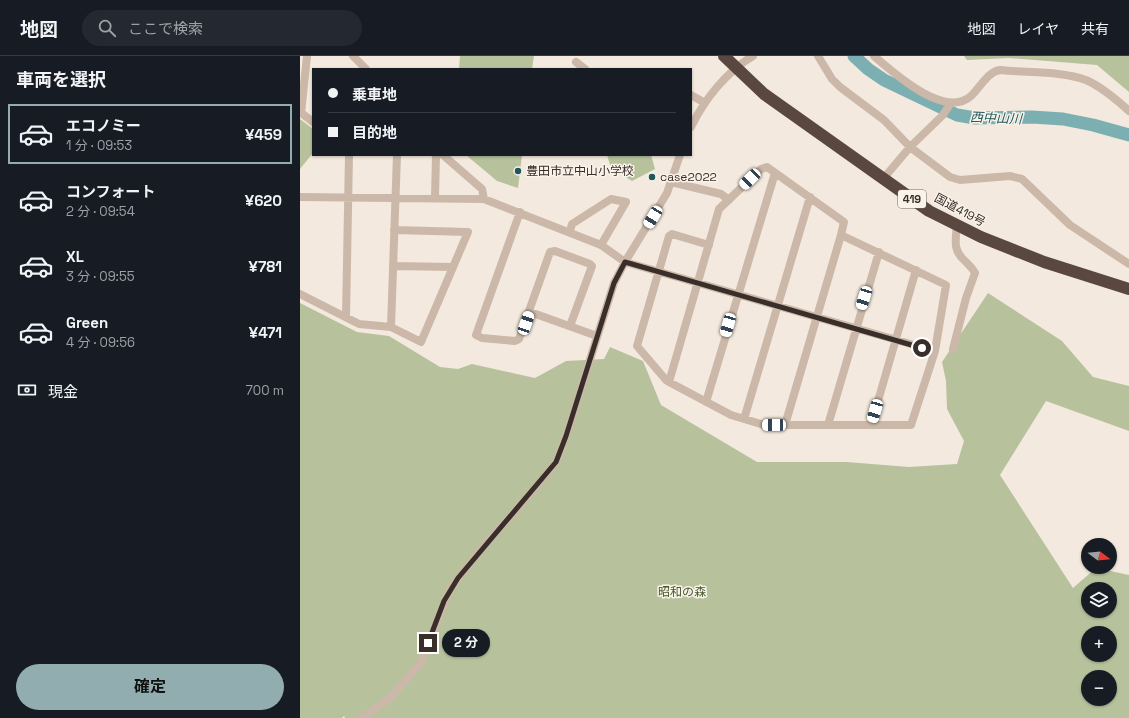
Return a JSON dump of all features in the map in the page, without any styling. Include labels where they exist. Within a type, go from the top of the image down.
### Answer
[{"type":"highway","name":"国道419号","points":[[724,56],[764,94],[930,211],[981,237],[1044,262],[1129,289]]},
{"type":"street","points":[[307,56],[300,112],[312,121]]},
{"type":"street","points":[[692,125],[698,111],[736,68],[753,56]]},
{"type":"street","points":[[818,56],[832,79],[840,87],[884,120],[910,147],[950,177],[960,180],[1010,176],[1022,179],[1070,225],[1129,264]]},
{"type":"street","points":[[874,56],[926,95],[950,105]]},
{"type":"street","points":[[356,58],[365,68]]},
{"type":"street","points":[[576,62],[584,68]]},
{"type":"street","points":[[883,179],[910,147],[943,115],[950,105],[970,97],[994,71],[1000,70],[1070,76],[1086,80],[1097,86],[1129,111]]},
{"type":"street","points":[[692,96],[705,103]]},
{"type":"street","points":[[346,317],[349,156]]},
{"type":"street","points":[[392,328],[396,156]]},
{"type":"street","points":[[435,198],[436,156]]},
{"type":"street","points":[[444,156],[482,189],[484,198]]},
{"type":"street","points":[[362,718],[390,698],[420,664],[450,589],[482,548],[532,492],[556,462],[566,436],[614,283],[667,193],[680,156]]},
{"type":"street","points":[[669,382],[699,283],[719,209],[761,169],[767,167],[844,222],[815,317],[785,425]]},
{"type":"street","points":[[706,402],[737,294],[775,173]]},
{"type":"street","points":[[671,182],[720,194],[729,200]]},
{"type":"street","points":[[300,197],[484,198],[601,245],[625,262],[935,351]]},
{"type":"street","points":[[744,419],[810,197]]},
{"type":"street","points":[[570,232],[572,224],[611,198],[626,202],[601,245]]},
{"type":"street","points":[[520,212],[476,335],[482,338],[515,341],[519,340],[550,252],[555,251],[592,266],[570,326]]},
{"type":"street","points":[[953,349],[966,298],[975,273],[972,266],[957,253],[955,248],[957,224]]},
{"type":"street","points":[[300,294],[359,324],[392,328],[421,342],[468,232],[394,230]]},
{"type":"street","points":[[709,244],[672,234],[669,236],[658,272],[637,346],[669,382],[731,415],[764,425],[911,425],[935,351],[946,285],[841,234]]},
{"type":"street","points":[[828,425],[878,252]]},
{"type":"street","points":[[393,266],[453,266]]},
{"type":"street","points":[[871,425],[916,270]]},
{"type":"street","points":[[530,312],[597,336]]},
{"type":"green space","points":[[460,56],[534,56],[532,68],[459,68]]},
{"type":"green space","points":[[964,56],[1129,56],[1129,92],[1097,65],[1009,58],[967,60]]},
{"type":"green space","points":[[300,119],[312,128],[312,154],[300,169]]},
{"type":"green space","points":[[467,156],[522,156],[518,188],[497,181]]},
{"type":"green space","points":[[607,156],[651,156],[655,169],[632,181],[611,168]]},
{"type":"green space","name":"昭和の森","points":[[988,293],[1062,341],[1093,377],[1129,386],[1129,431],[1046,401],[1000,475],[1073,588],[1089,574],[1117,574],[1117,572],[1129,575],[1129,718],[345,718],[344,716],[342,718],[300,718],[300,303],[357,332],[389,336],[440,367],[458,369],[472,364],[535,378],[566,361],[604,359],[610,347],[643,361],[661,405],[757,462],[847,462],[909,467],[957,464],[964,441],[947,409],[946,381],[942,362]]},
{"type":"waterway","name":"西中山川","points":[[854,56],[868,69],[884,80],[957,115],[975,118],[1032,117],[1063,119],[1093,125],[1129,135]]},
{"type":"place","name":"豊田市立中山小学校","points":[[518,171]]},
{"type":"place","name":"case2022","points":[[652,177]]},
{"type":"route","points":[[428,643],[450,589],[482,548],[532,492],[556,462],[562,450],[614,283],[625,262],[922,348]]}]
